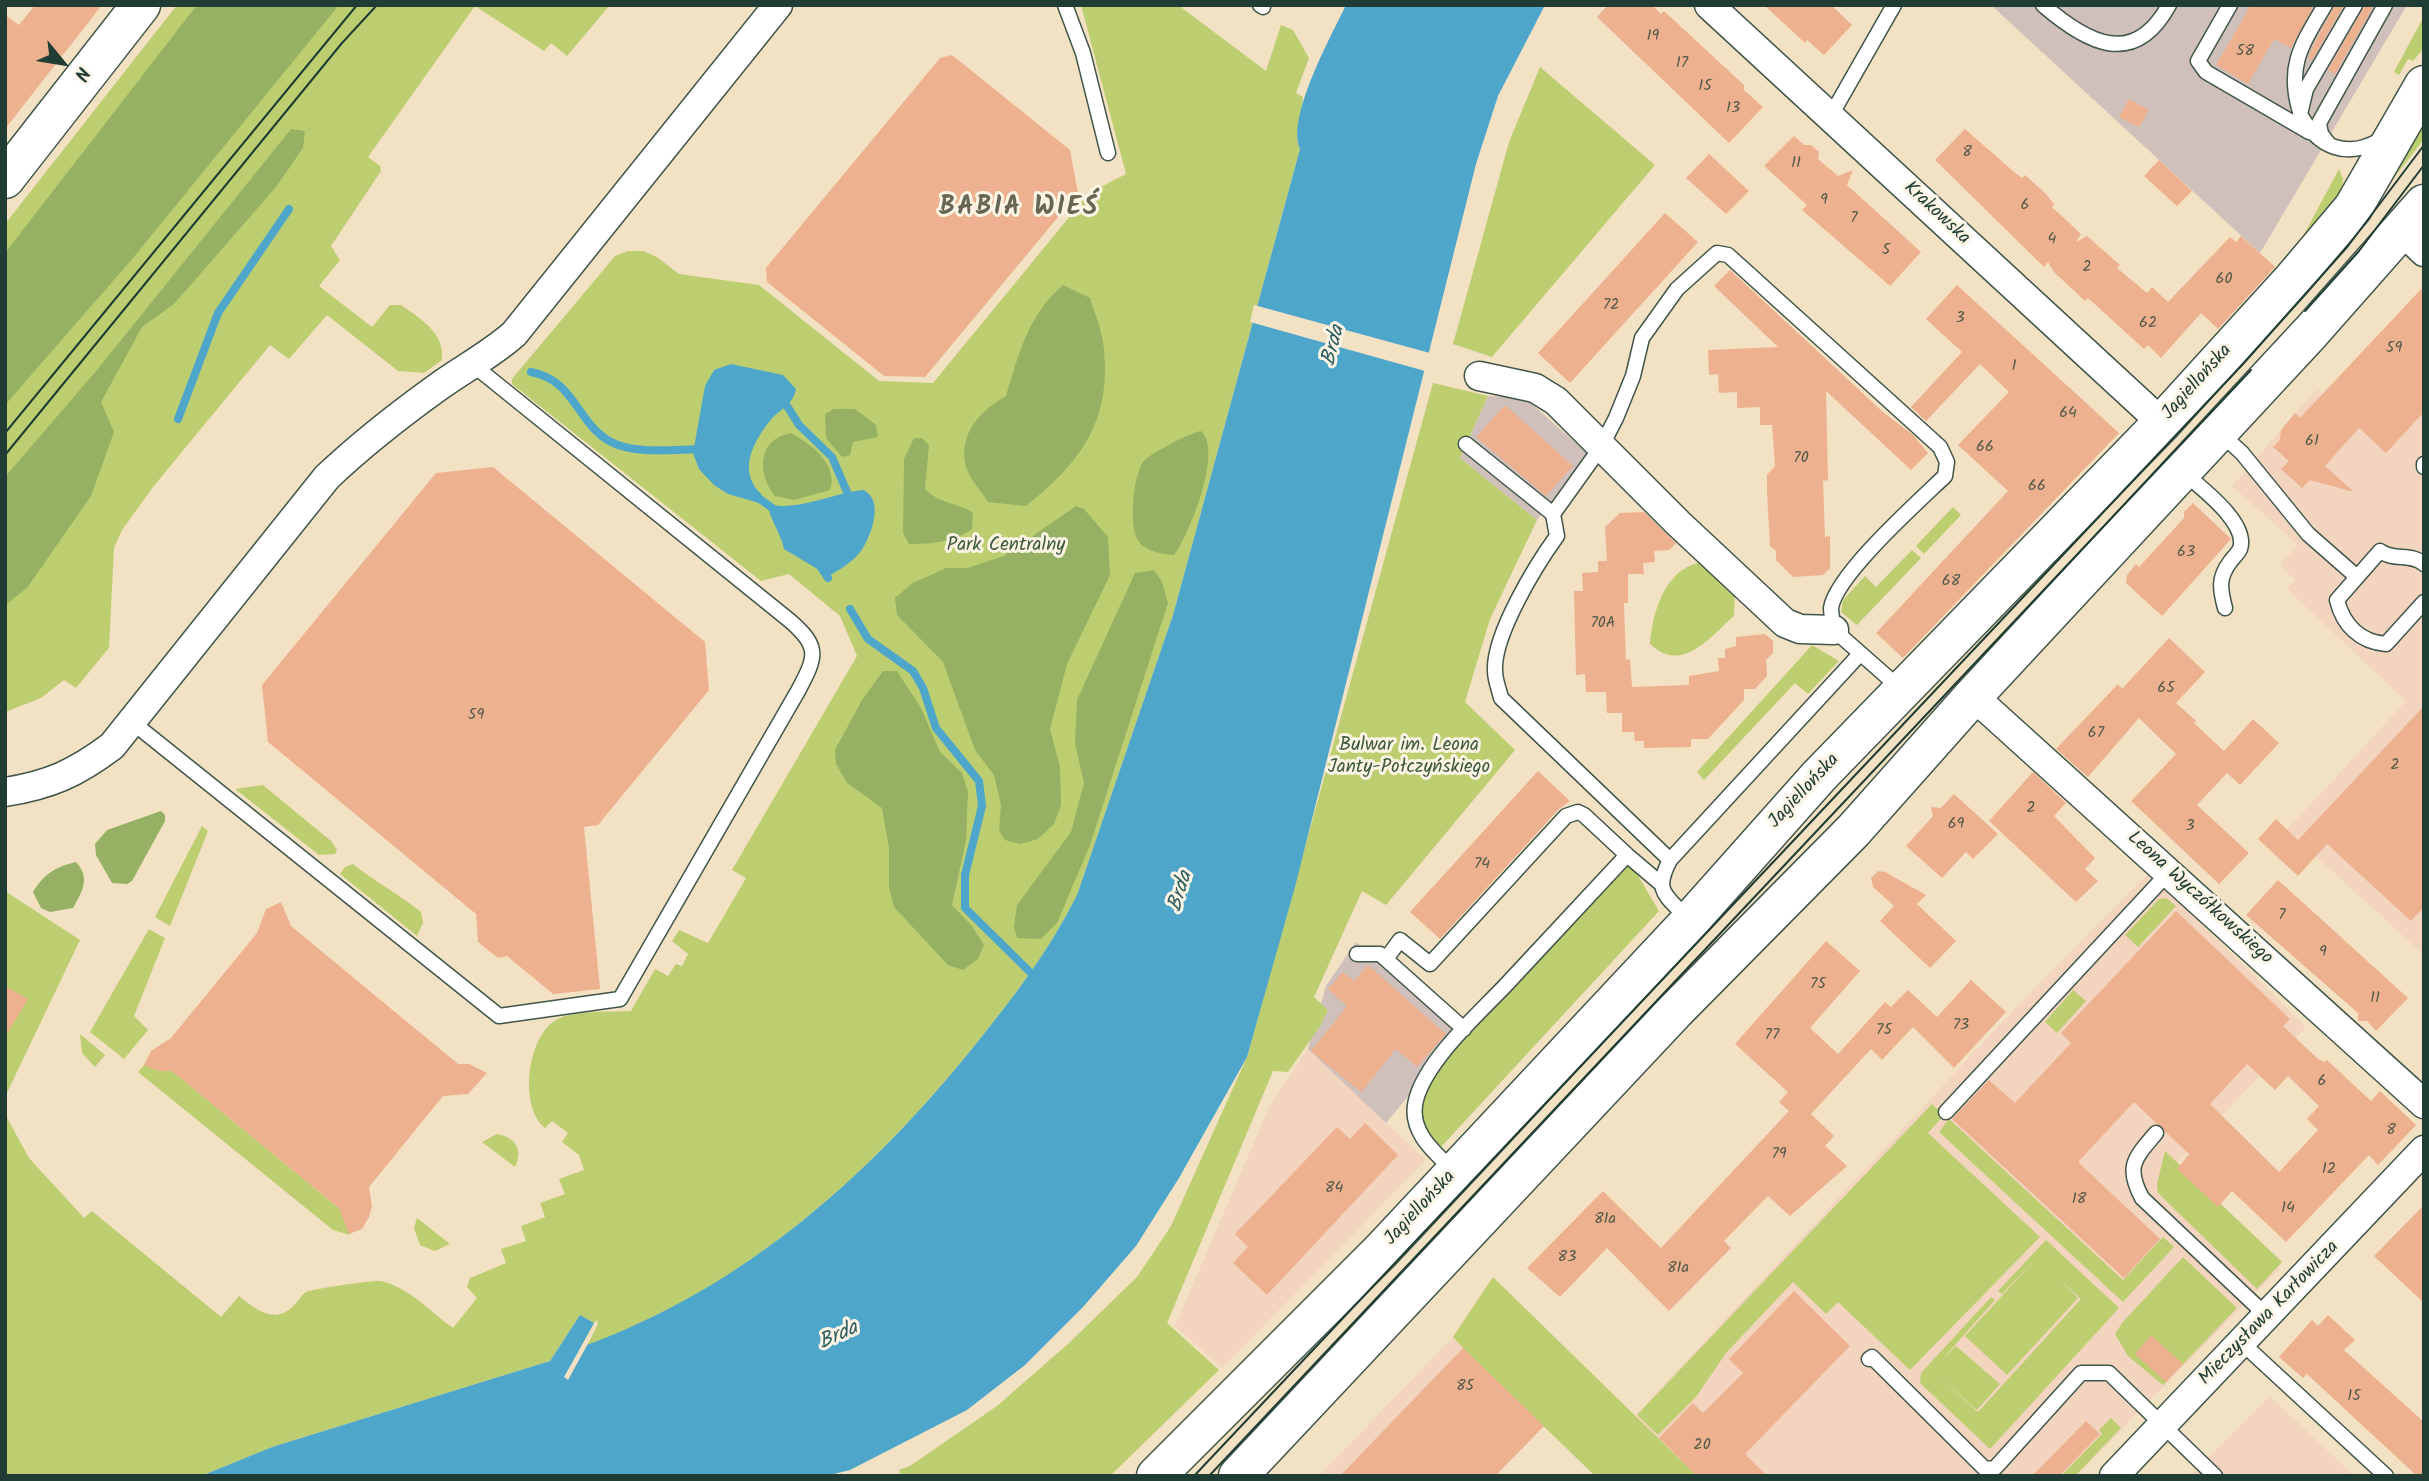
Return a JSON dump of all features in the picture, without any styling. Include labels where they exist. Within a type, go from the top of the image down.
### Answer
[{"type":"main road","points":[[5,179],[141,5]]},
{"type":"main road","name":"Jagiellońska","points":[[1156,1476],[1455,1172],[1690,921],[1789,808],[2162,423],[2353,208],[2415,100]]},
{"type":"main road","points":[[1238,1476],[1667,1020],[1853,831],[1973,696],[2219,432],[2416,229]]},
{"type":"street","points":[[5,792],[45,784],[78,771],[112,746],[327,477],[369,439],[472,364],[494,352],[514,334],[778,5]]},
{"type":"street","name":"Krakowska","points":[[1709,5],[2162,423]]},
{"type":"street","points":[[1479,376],[1535,388],[1556,401],[1785,623],[1800,629],[1834,630]]},
{"type":"street","name":"Leona Wyczółkowskiego","points":[[1973,696],[2424,1104]]},
{"type":"street","name":"Mieczysława Karłowicza","points":[[2114,1476],[2424,1150]]},
{"type":"lane","points":[[1065,5],[1083,53],[1108,153]]},
{"type":"lane","points":[[1830,117],[1894,5]]},
{"type":"lane","points":[[2043,5],[2086,37],[2124,44],[2138,41],[2151,32],[2169,5]]},
{"type":"lane","points":[[2230,5],[2198,61],[2206,72],[2322,140],[2345,151],[2364,149],[2385,136],[2415,100]]},
{"type":"lane","points":[[2322,140],[2300,114],[2293,72],[2300,48],[2325,5]]},
{"type":"lane","points":[[2300,114],[2306,89],[2355,5]]},
{"type":"lane","points":[[2322,140],[2319,123],[2385,5]]},
{"type":"lane","points":[[1553,514],[1601,447],[1633,376],[1642,338],[1677,289],[1717,253],[1728,255],[1940,447],[1947,462],[1945,476],[1871,550],[1839,589],[1831,608],[1834,630],[1903,691]]},
{"type":"lane","points":[[132,722],[499,1016],[620,999],[798,691],[811,667],[814,652],[809,637],[789,620],[472,364]]},
{"type":"lane","points":[[2219,432],[2242,453],[2308,534],[2357,577]]},
{"type":"lane","points":[[1466,444],[1553,514],[1557,536],[1532,570],[1498,654],[1495,670],[1501,698],[1670,860]]},
{"type":"lane","points":[[2183,472],[2237,524],[2240,549],[2223,572],[2220,586],[2225,608]]},
{"type":"lane","points":[[2424,564],[2419,560],[2386,556],[2380,551],[2337,600],[2341,618],[2369,643],[2386,644],[2424,602]]},
{"type":"lane","points":[[1660,883],[1670,860],[1860,654]]},
{"type":"lane","points":[[1386,960],[1400,940],[1430,964],[1566,816],[1578,811],[1660,883],[1662,891],[1690,921]]},
{"type":"lane","points":[[1455,1172],[1424,1143],[1416,1124],[1415,1100],[1431,1069],[1464,1029],[1628,855]]},
{"type":"lane","points":[[1946,1112],[2169,872]]},
{"type":"lane","points":[[1357,954],[1380,954],[1464,1029]]},
{"type":"lane","points":[[2156,1133],[2134,1162],[2134,1184],[2142,1198],[2268,1317]]},
{"type":"lane","points":[[2242,1343],[2386,1476]]},
{"type":"lane","points":[[1869,1359],[1872,1357],[1958,1449],[1985,1469],[1995,1468],[2081,1373],[2109,1373],[2215,1476]]},
{"type":"shaded area","points":[[1991,5],[2407,5],[2260,253]]},
{"type":"shaded area","points":[[2424,302],[2424,955],[2287,830],[2406,701],[2287,589],[2295,580],[2280,565],[2298,545],[2232,486],[2317,389],[2323,394]]},
{"type":"shaded area","points":[[1488,396],[1525,398],[1588,454],[1537,520],[1460,458]]},
{"type":"shaded area","points":[[2149,873],[2306,1027],[2177,1163],[2280,1268],[2076,1476],[1697,1476],[1635,1416],[2023,1000]]},
{"type":"shaded area","points":[[1356,942],[1459,1035],[1386,1123],[1308,1049],[1326,986]]},
{"type":"shaded area","points":[[1308,1049],[1426,1160],[1222,1368],[1175,1326],[1270,1105]]},
{"type":"shaded area","points":[[1453,1337],[1544,1426],[1496,1476],[1319,1476]]},
{"type":"shaded area","points":[[2270,1396],[2354,1476],[2190,1476]]},
{"type":"green space","points":[[177,5],[610,5],[567,56],[551,43],[544,51],[475,6],[368,157],[380,166],[381,171],[331,246],[340,260],[319,286],[372,327],[390,305],[401,305],[424,321],[436,334],[442,350],[442,360],[424,373],[398,371],[327,315],[289,359],[270,345],[153,487],[122,530],[114,548],[109,648],[76,688],[64,680],[41,698],[5,712],[5,224]]},
{"type":"green space","points":[[197,5],[339,5],[133,258],[5,405],[5,253]]},
{"type":"green space","name":"Park Centralny","points":[[1081,5],[1178,5],[1266,71],[1281,25],[1293,30],[1309,58],[1296,93],[1303,97],[1297,141],[1300,149],[1173,615],[1077,895],[1056,934],[1019,988],[938,1089],[849,1181],[801,1222],[750,1260],[696,1294],[640,1323],[580,1348],[594,1323],[580,1315],[550,1361],[272,1447],[201,1476],[5,1476],[5,1114],[29,1158],[84,1218],[92,1211],[221,1317],[239,1296],[264,1312],[277,1315],[293,1306],[306,1292],[381,1281],[410,1294],[453,1328],[477,1298],[467,1287],[470,1278],[506,1263],[501,1249],[526,1241],[521,1226],[545,1217],[540,1203],[565,1194],[559,1179],[584,1170],[579,1155],[562,1142],[568,1133],[552,1121],[545,1128],[531,1104],[530,1070],[540,1038],[549,1026],[568,1015],[631,1011],[655,969],[668,976],[676,964],[682,966],[688,954],[672,941],[679,930],[708,943],[746,878],[732,870],[857,656],[840,616],[789,574],[761,581],[512,384],[512,379],[615,256],[628,251],[643,251],[657,257],[679,274],[759,285],[879,381],[933,383],[1089,193],[1126,174]]},
{"type":"green space","points":[[2424,16],[2424,48],[2413,61],[2408,59],[2399,75],[2394,72]]},
{"type":"green space","points":[[1540,67],[1655,165],[1492,357],[1453,344],[1509,142]]},
{"type":"green space","points":[[2424,120],[2424,139],[2383,192]]},
{"type":"green space","points":[[291,129],[305,131],[303,148],[276,187],[174,304],[142,327],[101,402],[114,432],[91,496],[27,588],[5,605],[5,477],[97,370]]},
{"type":"green space","points":[[2339,169],[2343,179],[2342,192],[2292,257]]},
{"type":"green space","points":[[1063,285],[1090,298],[1100,330],[1105,376],[1097,420],[1088,439],[1062,474],[1026,506],[988,502],[966,468],[964,452],[969,432],[988,408],[1006,396],[1033,322]]},
{"type":"green space","name":"Bulwar im. Leona Janty-Połczyńskiego","points":[[1433,383],[1488,396],[1460,458],[1537,520],[1490,619],[1465,702],[1515,750],[1386,905],[1362,891],[1314,997],[1328,1010],[1321,1025],[1288,1072],[1273,1071],[1167,1323],[1219,1370],[1110,1476],[902,1476],[899,1470],[910,1466],[997,1406],[1069,1343],[1137,1277],[1171,1226],[1247,1057]]},
{"type":"green space","points":[[834,409],[855,409],[876,425],[878,437],[853,442],[850,455],[842,457],[826,438],[825,414]]},
{"type":"green space","points":[[1201,431],[1207,441],[1206,473],[1188,529],[1174,555],[1151,550],[1139,542],[1134,526],[1133,502],[1140,469],[1143,462],[1153,454]]},
{"type":"green space","points":[[791,433],[815,449],[827,464],[831,472],[830,490],[794,500],[775,496],[765,478],[763,468],[766,450],[772,442]]},
{"type":"green space","points":[[914,438],[922,438],[929,445],[925,489],[936,498],[973,513],[972,529],[958,537],[909,544],[903,533],[904,459]]},
{"type":"green space","points":[[1076,506],[1084,509],[1108,537],[1110,575],[1067,664],[1050,729],[1060,767],[1061,805],[1054,824],[1038,839],[1020,844],[1005,840],[999,831],[1001,805],[994,775],[975,750],[943,662],[897,615],[895,598],[913,583],[946,568],[967,568],[1004,556]]},
{"type":"green space","points":[[1953,507],[1961,515],[1924,554],[1916,546]]},
{"type":"green space","points":[[1912,550],[1921,558],[1857,625],[1841,612],[1843,600],[1865,576],[1876,587]]},
{"type":"green space","points":[[1699,563],[1710,566],[1735,593],[1734,616],[1695,650],[1673,655],[1662,652],[1650,644],[1662,594],[1677,574]]},
{"type":"green space","points":[[1154,570],[1162,582],[1168,603],[1090,845],[1057,923],[1041,939],[1017,938],[1014,927],[1017,905],[1071,832],[1084,783],[1075,744],[1077,700],[1135,573]]},
{"type":"green space","points":[[1812,645],[1839,661],[1808,694],[1795,683],[1704,780],[1697,772]]},
{"type":"green space","points":[[883,671],[897,671],[921,708],[940,752],[962,773],[968,792],[966,841],[952,905],[972,926],[984,945],[978,959],[963,970],[948,965],[894,907],[889,887],[889,848],[882,808],[847,783],[836,764],[835,750],[862,700]]},
{"type":"green space","points":[[263,785],[331,841],[337,850],[335,854],[319,855],[235,789]]},
{"type":"green space","points":[[161,811],[165,815],[165,821],[132,881],[127,884],[112,883],[96,855],[95,844],[107,830]]},
{"type":"green space","points":[[202,826],[208,831],[170,926],[155,917]]},
{"type":"green space","points":[[76,862],[81,868],[84,885],[73,908],[50,912],[41,908],[33,892],[37,886],[51,872]]},
{"type":"green space","points":[[1630,862],[1659,911],[1440,1148],[1427,1129],[1422,1113],[1424,1096],[1432,1075]]},
{"type":"green space","points":[[353,864],[421,912],[423,923],[417,936],[340,874],[345,867]]},
{"type":"green space","points":[[5,891],[80,940],[5,1097]]},
{"type":"green space","points":[[2166,898],[2176,906],[2138,947],[2125,935],[2159,899]]},
{"type":"green space","points":[[149,929],[165,938],[134,1016],[148,1030],[124,1059],[90,1032]]},
{"type":"green space","points":[[2073,990],[2086,1001],[2057,1033],[2045,1022]]},
{"type":"green space","points":[[80,1034],[105,1055],[95,1067],[82,1053]]},
{"type":"green space","points":[[145,1064],[159,1071],[172,1071],[340,1209],[350,1235],[333,1230],[138,1072]]},
{"type":"green space","points":[[1932,1104],[1944,1115],[1928,1133],[2040,1237],[1910,1370],[1838,1302],[1826,1314],[1793,1282],[1726,1353],[1696,1397],[1658,1435],[1637,1415]]},
{"type":"green space","points":[[1949,1119],[2123,1280],[2163,1237],[2174,1247],[2123,1302],[1939,1132]]},
{"type":"green space","points":[[497,1134],[509,1138],[516,1145],[519,1155],[515,1167],[482,1142]]},
{"type":"green space","points":[[2165,1151],[2282,1262],[2257,1289],[2158,1193],[2157,1184]]},
{"type":"green space","points":[[417,1218],[450,1244],[435,1251],[420,1245],[414,1228]]},
{"type":"green space","points":[[2046,1240],[2119,1308],[1990,1449],[1920,1383],[1921,1373],[1991,1297],[1995,1300],[1941,1361],[1956,1346],[2000,1384],[1977,1410],[1932,1371],[1978,1412],[2081,1299],[2058,1278],[2078,1298],[2007,1375],[1965,1336],[2036,1259],[2002,1294],[1998,1291]]},
{"type":"green space","points":[[2183,1257],[2237,1308],[2163,1385],[2128,1356],[2115,1334]]},
{"type":"green space","points":[[1493,1277],[1697,1476],[1595,1476],[1463,1348],[1453,1337]]},
{"type":"green space","points":[[2111,1418],[2121,1428],[2075,1476],[2061,1476],[2102,1434],[2099,1430]]},
{"type":"water","name":"Brda","points":[[1346,5],[1545,5],[1498,96],[1476,164],[1295,887],[1247,1057],[1179,1178],[1136,1246],[1083,1307],[1025,1365],[967,1410],[850,1470],[826,1476],[201,1476],[272,1447],[550,1361],[580,1315],[594,1323],[581,1347],[641,1323],[697,1293],[751,1259],[801,1222],[849,1180],[895,1136],[993,1023],[1044,952],[1077,895],[1173,615],[1300,149],[1297,135],[1304,98]]},
{"type":"water","points":[[731,364],[783,375],[796,389],[792,400],[769,422],[753,449],[750,478],[762,495],[759,503],[728,494],[714,485],[699,469],[693,453],[705,386],[714,370]]},
{"type":"water","points":[[863,490],[873,501],[874,519],[865,545],[850,562],[829,576],[784,549],[769,510],[773,505],[806,503]]},
{"type":"pier","points":[[1254,305],[1430,353],[1425,371],[1250,322]]},
{"type":"pier","points":[[596,1320],[598,1324],[568,1380],[564,1377]]},
{"type":"building","points":[[35,5],[102,5],[5,129],[5,15],[19,25]]},
{"type":"building","points":[[1608,5],[1652,5],[1661,14],[1664,11],[1744,85],[1744,90],[1763,107],[1729,143],[1597,17]]},
{"type":"building","points":[[1764,5],[1831,5],[1852,25],[1824,55],[1807,40],[1805,43]]},
{"type":"building","points":[[2251,5],[2314,5],[2291,48],[2274,39],[2248,84],[2216,65]]},
{"type":"building","points":[[2335,5],[2344,5],[2312,60],[2308,58],[2312,48]]},
{"type":"building","points":[[2365,5],[2374,5],[2335,74],[2328,70]]},
{"type":"building","points":[[952,55],[1070,150],[1078,193],[925,377],[884,376],[767,282],[766,268],[940,58]]},
{"type":"building","points":[[2129,99],[2149,110],[2139,127],[2119,117]]},
{"type":"building","points":[[1965,129],[2013,171],[2022,178],[2025,175],[2046,194],[2054,204],[2052,207],[2081,234],[2076,242],[2087,236],[2120,265],[2117,268],[2147,293],[2152,287],[2168,302],[2230,237],[2236,242],[2241,236],[2275,267],[2218,329],[2201,313],[2161,358],[2148,345],[2144,349],[2088,298],[2085,301],[2054,272],[2048,262],[2044,267],[1935,160]]},
{"type":"building","points":[[1794,136],[1804,145],[1811,145],[1819,152],[1818,159],[1838,176],[1853,170],[1847,185],[1921,252],[1890,286],[1802,210],[1807,205],[1764,166]]},
{"type":"building","points":[[1709,154],[1749,191],[1726,214],[1686,178]]},
{"type":"building","points":[[2159,160],[2192,191],[2177,206],[2144,176]]},
{"type":"building","points":[[1665,213],[1698,242],[1570,383],[1538,353]]},
{"type":"building","points":[[1730,270],[1883,412],[1913,435],[1928,453],[1911,470],[1826,391],[1828,480],[1823,481],[1825,537],[1830,536],[1830,568],[1823,575],[1793,577],[1776,560],[1776,551],[1770,546],[1767,493],[1767,475],[1775,466],[1772,425],[1760,425],[1760,407],[1737,408],[1737,392],[1719,393],[1718,374],[1709,375],[1708,350],[1778,347],[1714,286]]},
{"type":"building","points":[[1957,285],[2119,433],[1903,658],[1876,633],[2008,491],[1958,445],[2009,392],[1980,364],[1926,421],[1911,407],[1962,352],[1926,319]]},
{"type":"building","points":[[2424,286],[2424,412],[2386,453],[2359,428],[2325,466],[2354,492],[2310,480],[2302,488],[2281,469],[2289,461],[2273,447],[2280,440],[2281,430],[2295,413],[2300,418]]},
{"type":"building","points":[[1505,405],[1573,466],[1546,496],[1476,437]]},
{"type":"building","points":[[493,467],[705,642],[709,690],[598,825],[584,827],[600,989],[553,994],[507,956],[498,958],[478,942],[476,914],[268,742],[262,685],[436,473]]},
{"type":"building","points":[[2193,503],[2231,539],[2162,616],[2126,583],[2127,575],[2136,564],[2139,567],[2184,518],[2184,512]]},
{"type":"building","points":[[1644,512],[1676,543],[1669,550],[1654,551],[1655,562],[1643,563],[1644,574],[1628,574],[1628,603],[1624,603],[1626,660],[1630,659],[1632,687],[1689,685],[1689,676],[1719,671],[1718,658],[1725,658],[1725,649],[1736,646],[1736,637],[1765,634],[1773,641],[1773,653],[1766,660],[1767,676],[1755,689],[1744,689],[1744,700],[1708,739],[1691,739],[1691,747],[1644,748],[1644,741],[1635,741],[1634,732],[1622,732],[1622,713],[1607,713],[1606,692],[1586,692],[1585,674],[1576,675],[1574,591],[1583,591],[1582,573],[1598,572],[1598,561],[1607,561],[1605,527],[1620,513]]},
{"type":"building","points":[[2169,638],[2205,672],[2176,703],[2196,721],[2194,723],[2224,751],[2253,719],[2279,743],[2240,785],[2227,773],[2197,805],[2249,853],[2219,884],[2131,801],[2176,754],[2139,718],[2088,777],[2056,749],[2118,684],[2122,689]]},
{"type":"building","points":[[2424,706],[2424,907],[2411,921],[2327,844],[2298,876],[2258,839],[2276,819],[2298,840]]},
{"type":"building","points":[[1538,771],[1570,801],[1559,809],[1440,939],[1410,912]]},
{"type":"building","points":[[2033,772],[2066,803],[2054,816],[2095,858],[2085,869],[2098,881],[2076,902],[1989,821]]},
{"type":"building","points":[[1954,794],[1998,834],[1973,859],[1966,852],[1942,878],[1906,846],[1933,816],[1931,807],[1941,808]]},
{"type":"building","points":[[1878,871],[1885,872],[1926,895],[1917,904],[1956,941],[1930,968],[1880,921],[1894,906],[1873,887],[1871,878]]},
{"type":"building","points":[[2278,880],[2408,998],[2376,1031],[2367,1021],[2358,1021],[2358,1013],[2246,915]]},
{"type":"building","points":[[281,902],[291,926],[458,1064],[469,1064],[487,1073],[468,1094],[443,1096],[369,1187],[372,1206],[369,1217],[362,1229],[349,1234],[339,1208],[172,1071],[159,1071],[144,1065],[151,1051],[171,1038],[257,933],[266,909]]},
{"type":"building","points":[[2176,911],[2290,1019],[2283,1026],[2318,1059],[2324,1062],[2327,1060],[2371,1101],[2380,1091],[2416,1125],[2378,1165],[2369,1155],[2286,1242],[2232,1191],[2218,1207],[2177,1169],[2189,1154],[2134,1102],[2078,1162],[2160,1239],[2124,1278],[1952,1119],[1989,1080],[2015,1103],[2071,1043],[2061,1033]],"holes":[[[2247,1064],[2275,1090],[2288,1076],[2319,1106],[2307,1119],[2318,1130],[2279,1172],[2210,1104]]]},
{"type":"building","points":[[1826,941],[1860,971],[1810,1028],[1838,1054],[1885,1002],[1891,1007],[1908,990],[1937,1017],[1971,980],[2006,1012],[1954,1068],[1913,1027],[1882,1060],[1871,1049],[1811,1114],[1834,1136],[1825,1146],[1847,1166],[1790,1216],[1768,1196],[1724,1241],[1731,1248],[1669,1311],[1607,1248],[1560,1297],[1527,1268],[1603,1191],[1661,1248],[1789,1111],[1779,1102],[1788,1092],[1735,1044]]},
{"type":"building","points":[[1368,965],[1446,1034],[1417,1067],[1396,1049],[1361,1092],[1311,1051],[1347,1006],[1328,989],[1343,972],[1354,981]]},
{"type":"building","points":[[5,986],[28,999],[5,1037]]},
{"type":"building","points":[[1365,1123],[1398,1155],[1267,1295],[1233,1263],[1248,1247],[1235,1234],[1337,1127],[1350,1139]]},
{"type":"building","points":[[2424,1205],[2424,1303],[2374,1256]]},
{"type":"building","points":[[1794,1291],[1850,1346],[1745,1454],[1767,1476],[1697,1476],[1659,1438],[1693,1403],[1703,1413],[1743,1373],[1729,1359]]},
{"type":"building","points":[[2328,1315],[2355,1340],[2344,1350],[2424,1422],[2424,1476],[2417,1476],[2307,1374],[2303,1378],[2279,1357],[2312,1320],[2318,1326]]},
{"type":"building","points":[[2151,1335],[2183,1364],[2166,1382],[2135,1354]]},
{"type":"building","points":[[1463,1348],[1544,1426],[1495,1476],[1340,1476]]},
{"type":"building","points":[[2086,1421],[2100,1434],[2059,1476],[2032,1476]]},
{"type":"waterway","points":[[178,419],[218,313],[289,209]]},
{"type":"waterway","points":[[531,372],[557,384],[567,393],[590,425],[611,442],[644,450],[704,449]]},
{"type":"waterway","points":[[787,406],[799,425],[832,457],[847,492]]},
{"type":"waterway","points":[[754,495],[778,512]]},
{"type":"waterway","points":[[820,566],[828,578]]},
{"type":"waterway","points":[[850,609],[868,639],[913,671],[923,688],[936,728],[979,781],[982,806],[965,875],[965,908],[1032,974]]},
{"type":"tram line","points":[[5,433],[357,5]]},
{"type":"tram line","points":[[5,455],[342,43],[377,5]]},
{"type":"tram line","points":[[1194,1476],[2243,364],[2348,246],[2424,145]]},
{"type":"tram line","points":[[2305,311],[2359,251],[2424,165]]},
{"type":"tram line","points":[[1209,1476],[2251,370]]},
{"type":"district","name":"BABIA WIEŚ","points":[[1019,210]]}]
